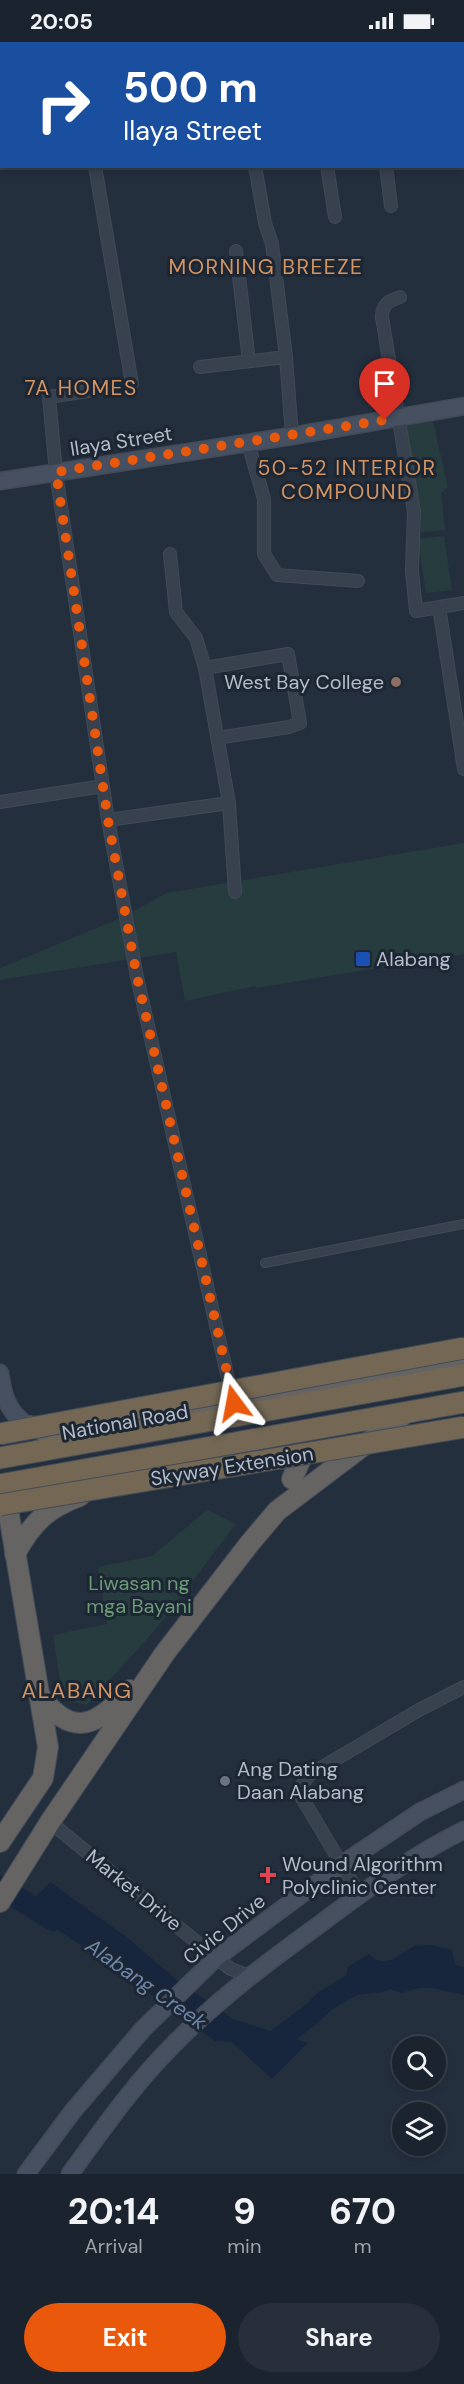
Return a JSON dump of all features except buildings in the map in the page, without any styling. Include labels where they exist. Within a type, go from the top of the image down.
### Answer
[{"type":"highway","points":[[0,1434],[464,1348]]},
{"type":"highway","name":"National Road","points":[[0,1424],[23,1422],[54,1435],[464,1363]]},
{"type":"highway","points":[[0,1458],[464,1376]]},
{"type":"highway","points":[[1,1493],[464,1402]]},
{"type":"highway","points":[[1,1493],[464,1407]]},
{"type":"highway","points":[[0,1902],[50,1822],[165,1653],[217,1583],[278,1511],[400,1418]]},
{"type":"highway","name":"Skyway Extension","points":[[1,1493],[464,1427]]},
{"type":"highway","points":[[292,1479],[339,1430]]},
{"type":"highway","points":[[0,1450],[28,1445],[54,1435]]},
{"type":"highway","points":[[8,1548],[56,1506],[98,1490],[297,1456],[301,1459],[300,1464],[278,1511]]},
{"type":"highway","points":[[0,1842],[43,1778],[48,1748],[41,1697],[8,1548],[1,1493]]},
{"type":"highway","points":[[41,1697],[54,1715],[70,1723],[82,1723],[115,1706],[165,1653]]},
{"type":"main road","name":"Ilaya Street","points":[[0,481],[292,436],[464,406]]},
{"type":"main road","points":[[0,1373],[2,1398],[23,1422]]},
{"type":"main road","name":"Civic Drive","points":[[26,2174],[73,2111],[143,2029],[216,1958],[341,1865],[420,1812],[464,1790]]},
{"type":"main road","points":[[70,2174],[131,2093],[171,2047],[229,1992],[360,1895],[438,1843],[464,1830]]},
{"type":"street","points":[[95,168],[132,384],[49,397],[56,472],[108,820],[137,977],[234,1403]]},
{"type":"street","points":[[255,168],[265,223],[272,244],[286,357],[292,436]]},
{"type":"street","points":[[327,168],[335,217]]},
{"type":"street","points":[[386,168],[391,206]]},
{"type":"street","points":[[236,251],[249,361]]},
{"type":"street","points":[[400,297],[390,300],[382,310],[414,512],[412,577],[416,611],[464,603]]},
{"type":"street","points":[[200,367],[286,357]]},
{"type":"street","points":[[248,443],[264,499],[264,554],[277,575],[358,582]]},
{"type":"street","points":[[170,554],[176,612],[196,638],[205,668],[229,803],[235,892]]},
{"type":"street","points":[[439,607],[464,769]]},
{"type":"street","points":[[205,668],[288,654],[293,675],[300,723],[289,727],[217,738]]},
{"type":"street","points":[[0,802],[103,786]]},
{"type":"street","points":[[108,820],[229,803]]},
{"type":"street","points":[[265,1263],[464,1224]]},
{"type":"street","points":[[360,1895],[302,1798],[302,1785],[309,1774],[418,1710],[464,1687]]},
{"type":"street","name":"Market Drive","points":[[50,1822],[216,1958],[231,1969],[249,1976]]},
{"type":"green space","points":[[433,421],[448,487],[441,493],[445,530],[421,532],[407,426]]},
{"type":"green space","points":[[444,536],[452,590],[426,593],[418,539]]},
{"type":"green space","points":[[464,843],[464,954],[256,988],[255,986],[185,1001],[176,952],[0,980],[0,968],[116,920],[167,893]]},
{"type":"green space","name":"Liwasan ng mga Bayani","points":[[207,1510],[236,1524],[155,1630],[87,1705],[63,1700],[53,1635],[107,1624],[98,1567],[152,1556]]},
{"type":"water","points":[[50,1882],[129,1939],[179,1982],[233,2019],[308,2043],[272,2079],[232,2042],[215,2041],[123,1974],[26,1908]]},
{"type":"water","points":[[430,1945],[452,1950],[455,1964],[464,1967],[464,1995],[432,1988],[419,1988],[401,1993],[382,1986],[361,1990],[345,1980],[348,1967],[368,1954],[375,1959],[387,1961],[415,1946]]},
{"type":"waterway","name":"Alabang Creek","points":[[0,1887],[53,1920]]},
{"type":"waterway","name":"Alabang Creek","points":[[259,2043],[269,2046],[314,2012],[326,2000],[354,1984],[382,1981]]},
{"type":"place","name":"West Bay College","points":[[396,682]]},
{"type":"place","name":"Alabang","points":[[363,959]]},
{"type":"place","name":"Ang Dating Daan Alabang","points":[[225,1781]]},
{"type":"place","name":"Wound Algorithm Polyclinic Center","points":[[268,1875]]},
{"type":"district","name":"MORNING BREEZE","points":[[266,267]]},
{"type":"district","name":"7A HOMES","points":[[81,388]]},
{"type":"district","name":"50-52 INTERIOR COMPOUND","points":[[347,480]]},
{"type":"district","name":"ALABANG","points":[[77,1690]]},
{"type":"route","points":[[234,1403],[137,977],[108,820],[78,607],[56,472],[385,420]]}]
